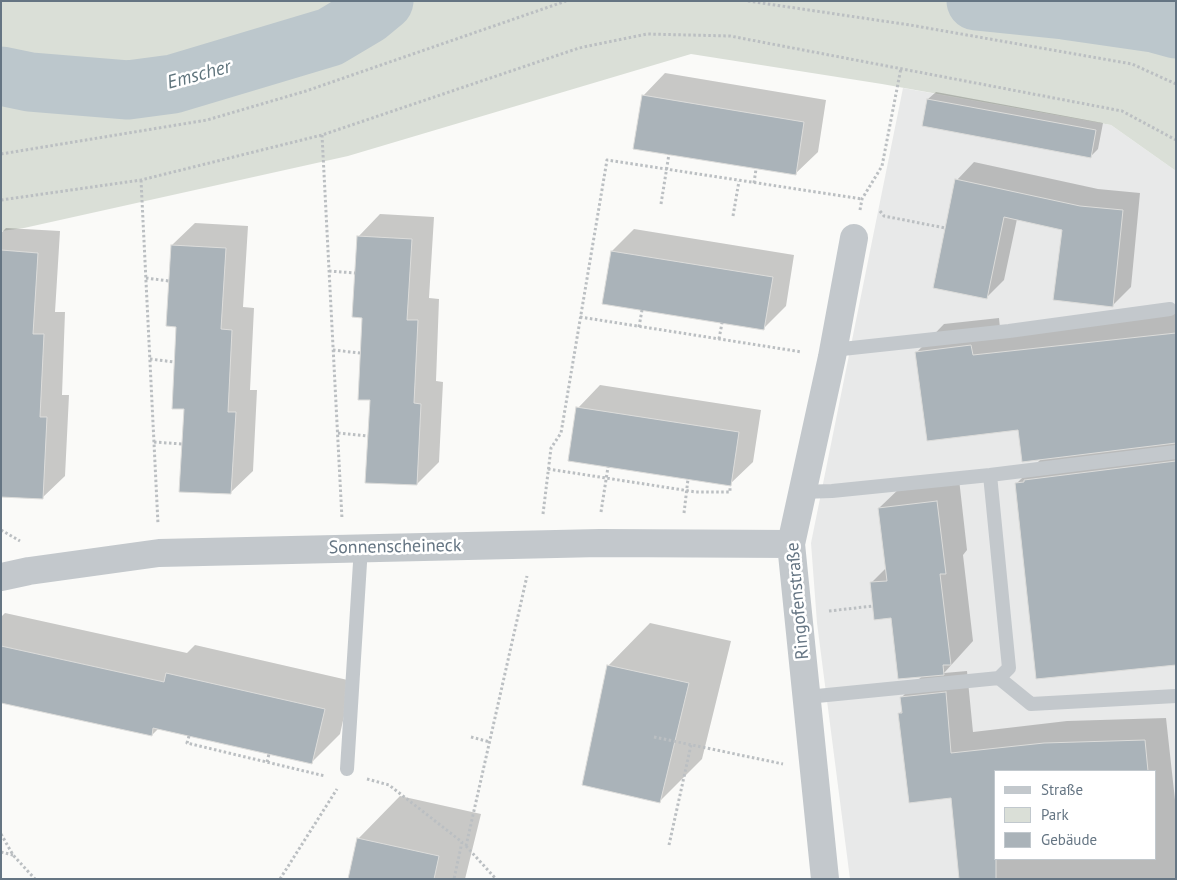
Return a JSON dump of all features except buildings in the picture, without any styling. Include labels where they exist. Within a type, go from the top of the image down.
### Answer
[{"type":"street","name":"Ringofenstraße","points":[[825,879],[791,544],[832,353],[854,238]]},
{"type":"street","name":"Sonnenscheineck","points":[[1,577],[29,571],[159,553],[352,547],[675,542],[791,544]]},
{"type":"lane","points":[[832,353],[1170,309]]},
{"type":"lane","points":[[801,492],[832,491],[990,475],[1176,452]]},
{"type":"lane","points":[[807,697],[999,678],[1009,668],[990,475]]},
{"type":"lane","points":[[346,774],[352,547]]},
{"type":"lane","points":[[999,678],[1031,704],[1176,696]]},
{"type":"path","points":[[1,154],[207,120],[306,91],[566,1]]},
{"type":"path","points":[[748,1],[910,25],[1132,64],[1176,84]]},
{"type":"path","points":[[1,200],[141,180],[322,135],[579,48],[647,34],[730,36],[1122,111],[1176,140]]},
{"type":"path","points":[[854,238],[862,199],[882,166],[901,68]]},
{"type":"path","points":[[322,135],[338,433],[352,547]]},
{"type":"path","points":[[661,204],[669,154]]},
{"type":"path","points":[[466,846],[535,545],[551,448],[561,433],[607,160],[862,199]]},
{"type":"path","points":[[754,183],[756,168]]},
{"type":"path","points":[[141,180],[159,553]]},
{"type":"path","points":[[733,216],[739,181]]},
{"type":"path","points":[[880,211],[884,216],[945,228]]},
{"type":"path","points":[[329,271],[355,273]]},
{"type":"path","points":[[146,278],[169,281]]},
{"type":"path","points":[[639,326],[642,310]]},
{"type":"path","points":[[580,317],[719,339],[832,353]]},
{"type":"path","points":[[719,339],[722,323]]},
{"type":"path","points":[[333,350],[360,353]]},
{"type":"path","points":[[150,359],[174,362]]},
{"type":"path","points":[[338,433],[368,436]]},
{"type":"path","points":[[154,442],[182,444]]},
{"type":"path","points":[[601,506],[608,467]]},
{"type":"path","points":[[548,469],[687,490],[730,492],[730,488]]},
{"type":"path","points":[[684,508],[688,479]]},
{"type":"path","points":[[798,614],[873,606]]},
{"type":"path","points":[[189,736],[188,743],[267,762],[346,774],[389,785],[462,842],[496,879]]},
{"type":"path","points":[[470,737],[490,742]]},
{"type":"path","points":[[654,737],[814,771]]},
{"type":"path","points":[[669,845],[691,745]]},
{"type":"path","points":[[267,762],[269,754]]},
{"type":"path","points":[[280,879],[346,774]]},
{"type":"path","points":[[1,834],[13,855],[35,879]]},
{"type":"path","points":[[454,879],[462,842]]},
{"type":"path","points":[[1,852],[13,855]]},
{"type":"shaded area","points":[[903,88],[1111,125],[1176,171],[1176,879],[850,879],[817,623],[811,543]]},
{"type":"green space","points":[[1,1],[1176,1],[1176,171],[1111,125],[882,84],[691,54],[348,156],[24,228],[1,231]]},
{"type":"waterway","name":"Emscher","points":[[1,76],[30,82],[128,90],[173,84],[330,37],[367,15],[384,1]]},
{"type":"waterway","name":"Emscher","points":[[976,1],[1064,10],[1154,23],[1176,29]]}]
